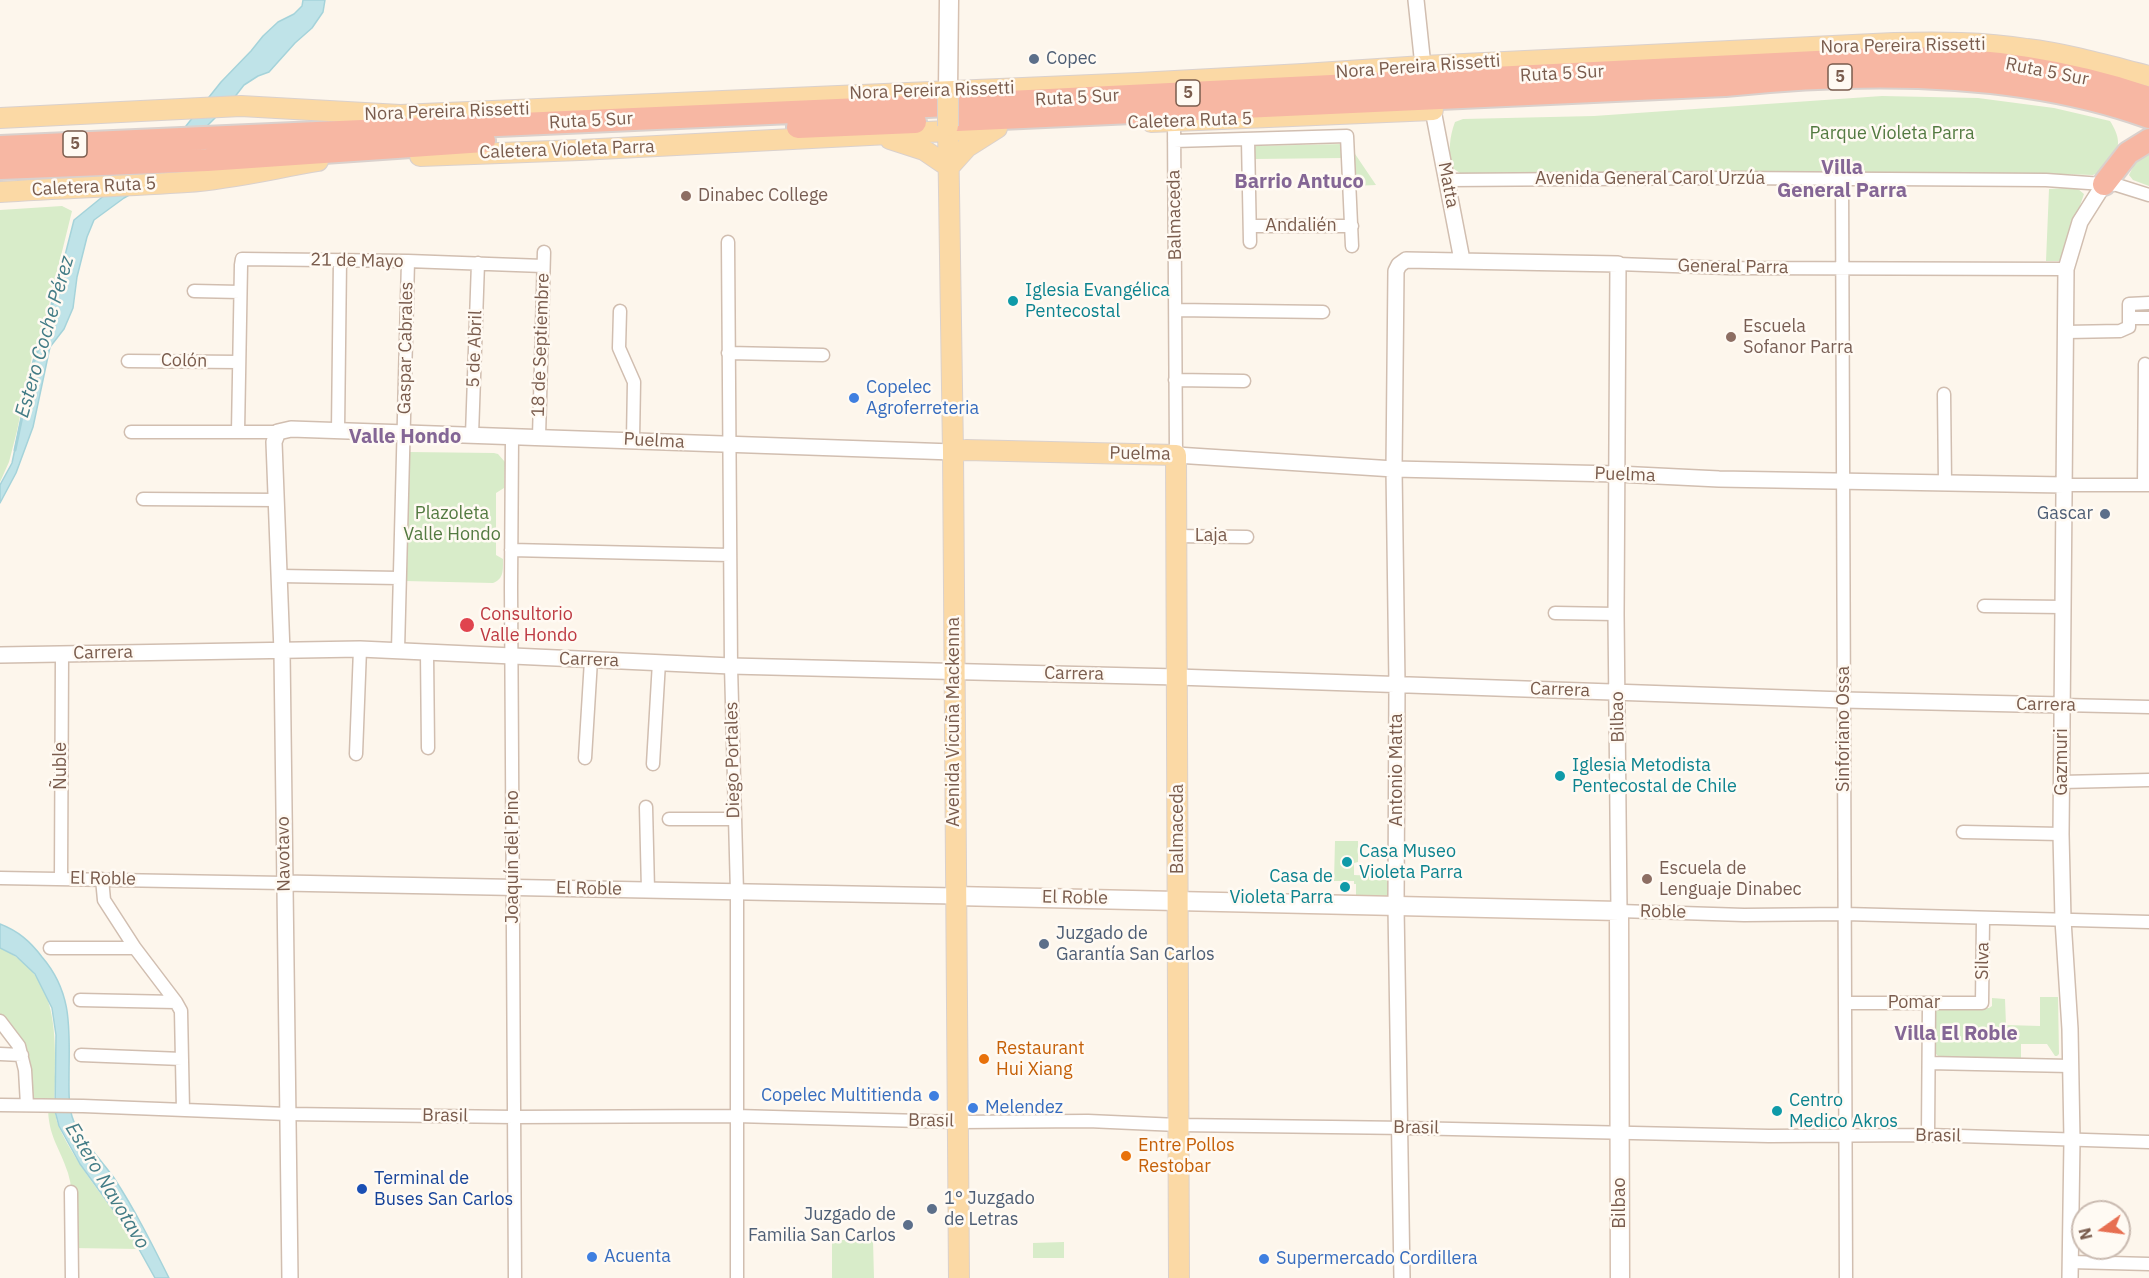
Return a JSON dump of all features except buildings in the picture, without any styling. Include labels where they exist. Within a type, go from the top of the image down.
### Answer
[{"type":"highway","name":"Ruta 5 Sur","points":[[0,147],[1897,58],[1962,59],[2042,69],[2079,77],[2149,98]]},
{"type":"highway","name":"Ruta 5 Sur","points":[[0,168],[207,160],[536,137],[1725,86],[1853,77],[1955,80],[2058,92],[2111,104],[2149,117]]},
{"type":"highway","points":[[1433,110],[1586,102],[1725,86]]},
{"type":"highway","points":[[2104,184],[2128,153],[2149,140]]},
{"type":"main road","points":[[948,92],[949,0]]},
{"type":"main road","name":"Nora Pereira Rissetti","points":[[0,118],[241,106],[400,115],[948,92],[1894,42],[1962,42],[2029,49],[2149,76]]},
{"type":"main road","name":"Avenida Vicuña Mackenna","points":[[948,92],[959,1278]]},
{"type":"main road","name":"Caletera Ruta 5","points":[[948,129],[997,129],[1433,110]]},
{"type":"main road","name":"Caletera Violeta Parra","points":[[188,182],[234,177],[334,159],[580,150],[948,129]]},
{"type":"main road","points":[[869,135],[924,150],[949,167],[967,147],[997,129]]},
{"type":"main road","name":"Caletera Ruta 5","points":[[0,192],[188,182]]},
{"type":"main road","name":"Puelma","points":[[953,452],[966,450],[1176,455]]},
{"type":"main road","name":"Balmaceda","points":[[1176,455],[1179,1278]]},
{"type":"main road","name":"El Roble","points":[[955,896],[1178,900]]},
{"type":"main road","name":"Roble","points":[[1178,900],[1619,911]]},
{"type":"main road","name":"Bilbao","points":[[1619,911],[1620,1278]]},
{"type":"street","points":[[1416,0],[1423,66]]},
{"type":"street","name":"Matta","points":[[1433,110],[1462,260]]},
{"type":"street","name":"Balmaceda","points":[[1174,121],[1176,455]]},
{"type":"street","points":[[1174,141],[1347,136],[1352,246]]},
{"type":"street","points":[[1248,140],[1250,242]]},
{"type":"street","name":"Sinforiano Ossa","points":[[1842,179],[1846,1278]]},
{"type":"street","name":"Avenida General Carol Urzúa","points":[[1447,180],[2046,180],[2117,185],[2149,195]]},
{"type":"street","name":"Gazmuri","points":[[2070,1270],[2072,1140],[2061,834],[2066,269],[2080,222],[2104,184]]},
{"type":"street","name":"Andalién","points":[[1250,226],[1352,226]]},
{"type":"street","name":"Diego Portales","points":[[728,242],[731,666],[737,893],[737,1278]]},
{"type":"street","name":"18 de Septiembre","points":[[539,437],[544,252]]},
{"type":"street","name":"21 de Mayo","points":[[240,292],[242,259],[408,261],[543,266]]},
{"type":"street","name":"General Parra","points":[[1401,263],[1413,259],[1728,268],[2066,269]]},
{"type":"street","points":[[338,431],[340,260]]},
{"type":"street","name":"Gaspar Cabrales","points":[[398,650],[408,261]]},
{"type":"street","name":"5 de Abril","points":[[472,435],[478,263]]},
{"type":"street","name":"Antonio Matta","points":[[1401,263],[1396,271],[1394,469],[1397,684],[1396,907],[1402,1278]]},
{"type":"street","name":"Bilbao","points":[[1618,264],[1616,614],[1619,911]]},
{"type":"street","points":[[194,291],[240,292],[238,432]]},
{"type":"street","points":[[2066,333],[2120,331],[2128,327],[2129,304],[2149,303]]},
{"type":"street","points":[[620,310],[619,348],[634,382],[633,440]]},
{"type":"street","points":[[1176,310],[1323,312]]},
{"type":"street","points":[[2129,318],[2149,318]]},
{"type":"street","points":[[728,353],[823,355]]},
{"type":"street","name":"Colón","points":[[128,361],[239,362]]},
{"type":"street","points":[[2145,364],[2146,485]]},
{"type":"street","points":[[1175,380],[1244,381]]},
{"type":"street","points":[[1944,394],[1945,483]]},
{"type":"street","name":"Puelma","points":[[131,432],[278,432],[291,429],[953,452]]},
{"type":"street","name":"Navotavo","points":[[278,432],[274,442],[282,652],[290,1278]]},
{"type":"street","name":"Joaquín del Pino","points":[[512,436],[515,1278]]},
{"type":"street","name":"Puelma","points":[[1176,455],[1394,469],[1844,482],[2146,485]]},
{"type":"street","points":[[143,499],[277,500]]},
{"type":"street","name":"Laja","points":[[1175,536],[1247,537]]},
{"type":"street","points":[[511,550],[730,555]]},
{"type":"street","points":[[280,576],[399,578]]},
{"type":"street","points":[[1984,606],[2063,607]]},
{"type":"street","points":[[1555,613],[1616,614]]},
{"type":"street","points":[[356,754],[360,649]]},
{"type":"street","name":"Carrera","points":[[0,655],[360,649],[731,666],[1177,676],[1617,693],[2149,707]]},
{"type":"street","points":[[427,652],[428,748]]},
{"type":"street","name":"Ñuble","points":[[61,879],[62,654]]},
{"type":"street","points":[[585,758],[591,660]]},
{"type":"street","points":[[653,764],[660,662]]},
{"type":"street","points":[[2061,782],[2149,780]]},
{"type":"street","points":[[646,807],[648,890]]},
{"type":"street","points":[[669,819],[734,819]]},
{"type":"street","points":[[1963,832],[2061,834]]},
{"type":"street","name":"El Roble","points":[[0,878],[955,896]]},
{"type":"street","points":[[102,879],[104,900],[135,948],[177,1002],[181,1011],[183,1110]]},
{"type":"street","name":"Roble","points":[[1619,911],[2149,922]]},
{"type":"street","name":"Silva","points":[[1982,1003],[1983,919]]},
{"type":"street","points":[[50,948],[135,948]]},
{"type":"street","points":[[80,1000],[177,1002]]},
{"type":"street","name":"Pomar","points":[[1845,1003],[1982,1003]]},
{"type":"street","points":[[1928,1135],[1929,1003]]},
{"type":"street","points":[[0,1021],[19,1046],[22,1055],[27,1105]]},
{"type":"street","points":[[0,1054],[22,1055]]},
{"type":"street","points":[[81,1055],[182,1059]]},
{"type":"street","points":[[1929,1063],[2070,1066]]},
{"type":"street","name":"Brasil","points":[[0,1105],[287,1114],[514,1117],[736,1116],[958,1122],[1088,1121],[1178,1125],[1845,1136],[1928,1135],[2149,1142]]},
{"type":"street","points":[[71,1192],[72,1278]]},
{"type":"street","points":[[2070,1270],[2149,1264]]},
{"type":"green space","name":"Parque Violeta Parra","points":[[1882,96],[1978,98],[2054,108],[2110,121],[2116,131],[2117,151],[2101,171],[2093,175],[1460,173],[1451,167],[1452,133],[1455,122],[1463,119],[1594,116]]},
{"type":"green space","points":[[1344,144],[1343,158],[1254,159],[1253,146]]},
{"type":"green space","points":[[1351,148],[1376,185],[1353,186]]},
{"type":"green space","points":[[2149,149],[2149,186],[2133,180],[2129,175],[2137,159]]},
{"type":"green space","points":[[2049,189],[2078,189],[2084,194],[2062,258],[2059,261],[2046,261]]},
{"type":"green space","points":[[62,206],[72,211],[43,329],[32,356],[9,462],[0,482],[0,210]]},
{"type":"green space","name":"Plazoleta Valle Hondo","points":[[409,452],[494,453],[505,462],[504,488],[496,493],[496,555],[503,559],[502,574],[497,581],[493,583],[405,581]]},
{"type":"green space","points":[[1335,841],[1358,841],[1358,862],[1354,863],[1354,875],[1375,876],[1375,880],[1390,880],[1390,898],[1356,900],[1354,881],[1334,881]]},
{"type":"green space","points":[[0,948],[32,971],[42,986],[53,1019],[55,1109],[59,1127],[76,1159],[140,1249],[72,1248],[72,1191],[65,1164],[52,1133],[48,1106],[30,1103],[26,1070],[0,1018]]},
{"type":"green space","points":[[2040,997],[2058,997],[2059,1054],[2057,1056],[2047,1044],[2021,1044],[2021,1059],[1939,1057],[1935,1053],[1935,1013],[1938,1008],[1989,1008],[1992,1006],[1992,998],[2005,999],[2006,1025],[2040,1026]]},
{"type":"green space","points":[[832,1240],[873,1240],[874,1278],[832,1278]]},
{"type":"green space","points":[[1064,1242],[1064,1258],[1033,1258],[1033,1243]]},
{"type":"water","points":[[303,0],[325,0],[323,12],[312,28],[269,72],[244,85],[202,131],[171,171],[124,198],[94,220],[87,237],[77,277],[73,308],[64,329],[50,347],[33,427],[16,473],[0,503],[0,485],[12,463],[35,357],[47,326],[74,220],[117,185],[141,173],[182,131],[221,82],[263,36],[278,22],[294,14],[302,6]]},
{"type":"water","name":"Estero Navotavo","points":[[0,924],[18,933],[33,946],[60,985],[68,1014],[69,1097],[73,1121],[84,1140],[122,1190],[169,1278],[155,1278],[130,1233],[80,1164],[59,1126],[55,1111],[56,1035],[52,1008],[35,974],[16,956],[0,948]]},
{"type":"waterway","name":"Estero Coche Pérez","points":[[28,382],[47,326],[57,282]]},
{"type":"waterway","name":"Estero Coche Pérez","points":[[15,450],[24,407]]},
{"type":"place","name":"Copec","points":[[1034,59]]},
{"type":"place","name":"Dinabec College","points":[[686,196]]},
{"type":"place","name":"Iglesia Evangélica Pentecostal","points":[[1013,301]]},
{"type":"place","name":"Escuela Sofanor Parra","points":[[1731,337]]},
{"type":"place","name":"Copelec Agroferreteria","points":[[854,398]]},
{"type":"place","name":"Gascar","points":[[2105,514]]},
{"type":"place","name":"Consultorio Valle Hondo","points":[[467,625]]},
{"type":"place","name":"Iglesia Metodista Pentecostal de Chile","points":[[1560,776]]},
{"type":"place","name":"Casa Museo Violeta Parra","points":[[1347,862]]},
{"type":"place","name":"Escuela de Lenguaje Dinabec","points":[[1647,879]]},
{"type":"place","name":"Casa de Violeta Parra","points":[[1345,887]]},
{"type":"place","name":"Juzgado de Garantía San Carlos","points":[[1044,944]]},
{"type":"place","name":"Restaurant Hui Xiang","points":[[984,1059]]},
{"type":"place","name":"Copelec Multitienda","points":[[934,1096]]},
{"type":"place","name":"Melendez","points":[[973,1108]]},
{"type":"place","name":"Centro Medico Akros","points":[[1777,1111]]},
{"type":"place","name":"Entre Pollos Restobar","points":[[1126,1156]]},
{"type":"place","name":"Terminal de Buses San Carlos","points":[[362,1189]]},
{"type":"place","name":"1° Juzgado de Letras","points":[[932,1209]]},
{"type":"place","name":"Juzgado de Familia San Carlos","points":[[908,1225]]},
{"type":"place","name":"Acuenta","points":[[592,1257]]},
{"type":"place","name":"Supermercado Cordillera","points":[[1264,1259]]},
{"type":"district","name":"Villa General Parra","points":[[1842,180]]},
{"type":"district","name":"Barrio Antuco","points":[[1299,182]]},
{"type":"district","name":"Valle Hondo","points":[[405,437]]},
{"type":"district","name":"Villa El Roble","points":[[1956,1034]]}]
